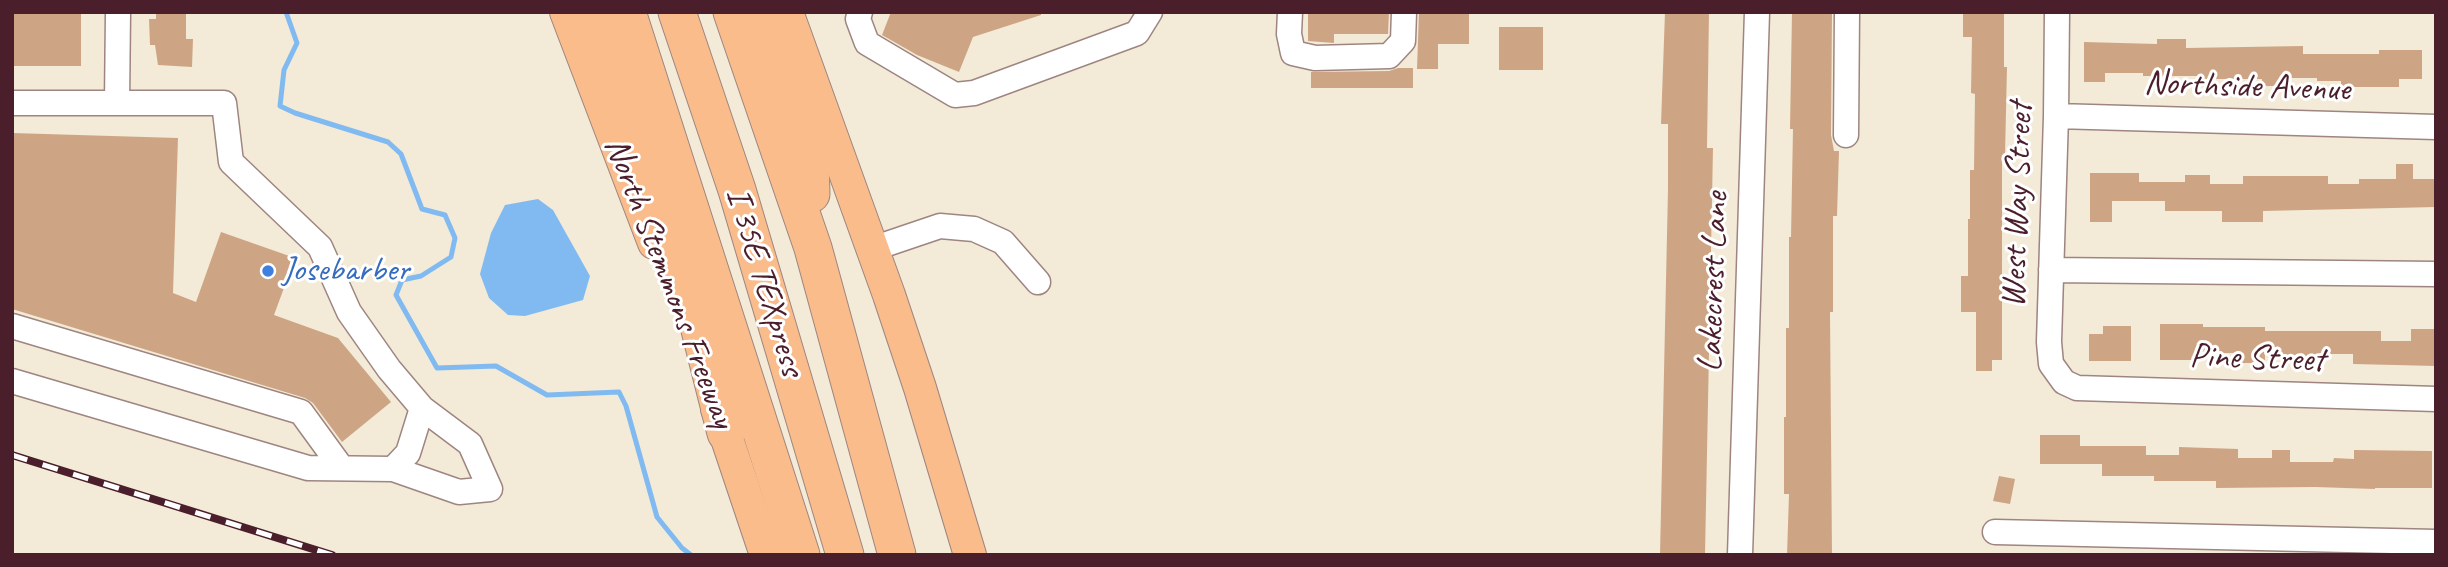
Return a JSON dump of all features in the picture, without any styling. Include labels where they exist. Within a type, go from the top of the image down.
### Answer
[{"type":"highway","points":[[594,12],[696,314],[726,433]]},
{"type":"highway","name":"North Stemmons Freeway","points":[[627,12],[801,555]]},
{"type":"highway","name":"I 35E TEXpress","points":[[677,12],[737,190],[845,555]]},
{"type":"highway","points":[[732,12],[813,248],[897,555]]},
{"type":"highway","points":[[767,12],[810,161],[813,248]]},
{"type":"main road","name":"North Stemmons Freeway","points":[[566,12],[726,433],[766,555]]},
{"type":"main road","points":[[787,12],[920,388],[970,555]]},
{"type":"street","points":[[117,103],[118,12]]},
{"type":"street","points":[[860,12],[858,19],[867,43],[955,95],[974,93],[1137,33],[1150,12]]},
{"type":"street","points":[[1290,12],[1289,34],[1293,53],[1315,58],[1390,56],[1403,41],[1404,12]]},
{"type":"street","name":"Lakecrest Lane","points":[[1740,555],[1757,12]]},
{"type":"street","points":[[1846,135],[1847,12]]},
{"type":"street","name":"West Way Street","points":[[2057,12],[2049,342],[2051,364],[2064,382],[2077,388]]},
{"type":"street","points":[[12,103],[224,103],[232,162],[320,247],[349,312],[389,369],[422,408],[470,444],[489,489],[459,492],[393,469],[308,468],[12,381]]},
{"type":"street","name":"Northside Avenue","points":[[2056,116],[2436,127]]},
{"type":"street","points":[[872,249],[940,226],[974,229],[1003,242],[1038,282]]},
{"type":"street","points":[[2051,270],[2436,274]]},
{"type":"street","points":[[12,326],[301,412],[341,467]]},
{"type":"street","name":"Pine Street","points":[[2077,388],[2436,399]]},
{"type":"street","points":[[393,469],[408,453],[422,408]]},
{"type":"street","points":[[1995,532],[2436,542]]},
{"type":"water","points":[[538,199],[553,210],[590,276],[583,300],[525,316],[508,315],[489,298],[480,274],[491,233],[505,205]]},
{"type":"building","points":[[12,12],[81,12],[81,66],[12,66]]},
{"type":"building","points":[[156,12],[186,12],[186,39],[193,39],[192,67],[158,65],[155,45],[150,45],[149,19],[156,19]]},
{"type":"building","points":[[891,12],[1041,12],[1041,15],[973,37],[959,72],[917,55],[882,35]]},
{"type":"building","points":[[1308,12],[1389,12],[1388,34],[1334,34],[1334,43],[1308,41]]},
{"type":"building","points":[[1419,12],[1469,12],[1469,44],[1438,44],[1438,69],[1417,69]]},
{"type":"building","points":[[1665,12],[1709,12],[1707,148],[1713,148],[1705,555],[1660,555],[1668,189],[1668,124],[1661,124]]},
{"type":"building","points":[[1792,12],[1832,12],[1831,135],[1834,151],[1839,151],[1837,216],[1833,216],[1833,312],[1830,312],[1832,555],[1787,555],[1789,494],[1784,494],[1784,417],[1791,237]]},
{"type":"building","points":[[1963,12],[2004,12],[2004,67],[2007,67],[2005,155],[2002,155],[2002,360],[1992,360],[1992,371],[1976,371],[1976,312],[1961,312],[1961,276],[1968,276],[1968,219],[1970,170],[1974,170],[1975,94],[1971,93],[1972,37],[1963,37]]},
{"type":"building","points":[[1499,27],[1543,27],[1543,70],[1499,70]]},
{"type":"building","points":[[2157,39],[2186,39],[2186,48],[2303,46],[2303,54],[2379,54],[2379,50],[2422,50],[2422,79],[2399,79],[2399,87],[2341,87],[2341,81],[2282,78],[2282,86],[2262,86],[2262,79],[2203,79],[2203,76],[2105,73],[2105,82],[2084,82],[2084,42],[2157,44]]},
{"type":"building","points":[[1413,68],[1413,88],[1311,88],[1311,72],[1389,71]]},
{"type":"building","points":[[12,133],[178,138],[173,293],[196,302],[221,232],[295,258],[274,315],[338,338],[391,402],[342,442],[313,403],[305,398],[12,309]]},
{"type":"building","points":[[2396,164],[2413,164],[2413,179],[2436,179],[2436,207],[2263,211],[2263,222],[2222,222],[2222,211],[2165,211],[2165,201],[2112,201],[2112,222],[2090,222],[2090,173],[2139,173],[2139,182],[2185,182],[2185,175],[2210,175],[2210,184],[2243,184],[2243,176],[2328,176],[2328,184],[2359,184],[2359,179],[2396,179]]},
{"type":"building","points":[[2160,324],[2265,327],[2265,331],[2381,331],[2381,341],[2411,341],[2411,329],[2436,329],[2436,366],[2353,364],[2353,354],[2321,354],[2321,364],[2299,364],[2299,355],[2265,355],[2265,363],[2241,363],[2241,353],[2203,353],[2203,360],[2160,360]]},
{"type":"building","points":[[2103,326],[2131,326],[2131,361],[2089,361],[2089,334],[2103,334]]},
{"type":"building","points":[[2040,435],[2080,435],[2080,446],[2146,446],[2146,455],[2179,455],[2179,447],[2238,449],[2238,458],[2272,458],[2272,450],[2290,450],[2290,462],[2354,459],[2354,450],[2432,451],[2432,488],[2216,488],[2216,481],[2154,481],[2154,476],[2102,476],[2102,464],[2040,464]]},
{"type":"building","points":[[1999,476],[2015,479],[2010,504],[1993,501]]},
{"type":"waterway","points":[[286,12],[297,43],[284,70],[280,106],[388,142],[401,154],[422,209],[445,215],[455,238],[451,257],[421,276],[402,280],[396,295],[437,368],[496,366],[547,395],[619,392],[626,406],[657,517],[691,555]]},
{"type":"railway","points":[[12,455],[332,555]]},
{"type":"place","name":"Josebarber","points":[[268,271]]}]
